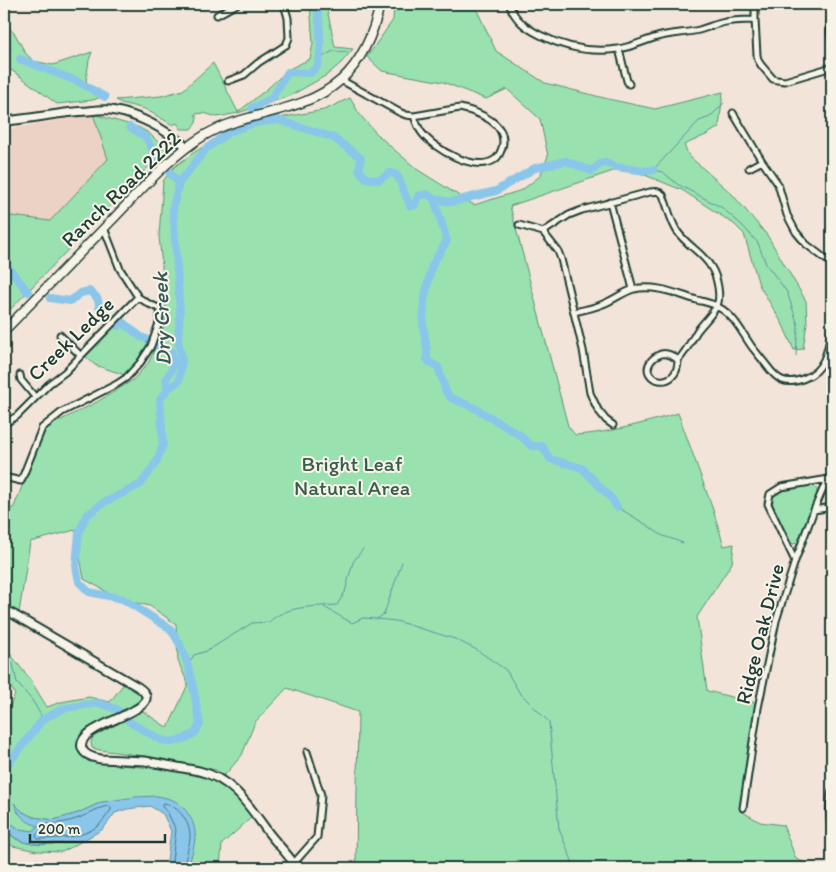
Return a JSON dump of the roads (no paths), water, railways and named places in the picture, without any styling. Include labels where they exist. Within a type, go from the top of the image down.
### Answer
[{"type":"main road","name":"Ranch Road 2222","points":[[4,331],[158,172],[187,147],[206,135],[226,126],[295,106],[318,96],[341,80],[368,44],[376,24],[380,4]]},
{"type":"street","points":[[218,15],[237,4]]},
{"type":"street","points":[[228,81],[244,75],[258,63],[286,45],[288,18],[284,4]]},
{"type":"street","points":[[509,4],[517,20],[531,30],[569,46],[598,50],[619,49],[661,36],[698,30],[720,23],[736,20],[755,20]]},
{"type":"street","points":[[755,4],[758,60],[774,78],[785,81],[832,67]]},
{"type":"street","points":[[832,4],[830,18],[832,42]]},
{"type":"street","points":[[619,49],[629,84]]},
{"type":"street","points":[[341,80],[406,115],[414,116],[460,108],[474,111],[493,121],[499,129],[503,142],[499,155],[494,160],[479,163],[454,157],[428,140],[418,127],[414,116]]},
{"type":"street","points":[[4,121],[74,112],[110,110],[147,121],[169,133],[187,147]]},
{"type":"street","points":[[733,113],[778,184],[786,211],[796,232],[806,244],[832,264]]},
{"type":"street","points":[[749,168],[762,161]]},
{"type":"street","points":[[543,232],[569,215],[582,210],[650,192],[660,192],[663,195],[677,231],[710,265],[717,284],[717,306],[678,360],[676,372],[664,381],[651,377],[648,371],[649,365],[658,355],[664,354],[678,360]]},
{"type":"street","points":[[610,202],[632,289]]},
{"type":"street","points":[[519,225],[543,232],[558,251],[583,350],[593,400],[606,420],[613,425]]},
{"type":"street","points":[[4,477],[21,480],[42,428],[62,412],[126,378],[140,363],[151,346],[159,323],[161,309],[138,297],[120,269],[104,228]]},
{"type":"street","points":[[574,312],[602,305],[632,289],[644,288],[654,288],[717,306],[733,319],[774,376],[782,380],[791,381],[808,377],[818,370],[828,352],[832,328]]},
{"type":"street","name":"Creek Ledge","points":[[4,424],[16,416],[49,384],[66,372],[138,297]]},
{"type":"street","points":[[60,335],[81,356]]},
{"type":"street","points":[[20,375],[21,380],[35,397]]},
{"type":"street","points":[[795,561],[768,504],[770,494],[781,487],[831,477]]},
{"type":"street","name":"Ridge Oak Drive","points":[[743,808],[758,708],[776,621],[814,510],[831,477]]},
{"type":"street","points":[[814,510],[832,506]]},
{"type":"street","points":[[4,609],[143,690],[146,695],[147,699],[142,706],[91,731],[82,741],[84,751],[101,759],[145,761],[187,768],[219,778],[247,802],[268,833],[296,866]]},
{"type":"street","points":[[287,868],[296,866],[317,837],[321,795],[307,752]]},
{"type":"street","points":[[832,791],[829,812],[832,830]]},
{"type":"water","points":[[157,796],[171,799],[177,803],[192,820],[195,840],[189,868],[166,868],[171,831],[163,814],[150,806],[127,809],[115,813],[103,829],[84,840],[38,844],[24,842],[15,838],[4,828],[4,808],[6,820],[19,829],[33,831],[39,826],[23,818],[14,803],[23,812],[33,817],[54,820],[78,813],[102,802]]},
{"type":"waterway","name":"Dry Creek","points":[[252,108],[272,98],[288,72],[310,73],[316,68],[320,56],[320,27],[317,4]]},
{"type":"waterway","points":[[4,43],[8,47]]},
{"type":"waterway","points":[[319,59],[333,51],[348,52]]},
{"type":"waterway","points":[[20,59],[79,82],[105,97]]},
{"type":"waterway","points":[[654,169],[699,121],[710,117],[724,103]]},
{"type":"waterway","name":"Dry Creek","points":[[4,780],[8,764],[43,719],[65,708],[99,703],[116,709],[131,723],[161,740],[171,742],[184,739],[195,733],[200,724],[186,661],[182,649],[169,628],[123,599],[89,592],[79,582],[76,566],[79,533],[86,516],[103,503],[141,484],[157,461],[163,444],[160,399],[170,387],[179,381],[182,359],[178,340],[180,313],[173,207],[179,183],[206,149],[229,132],[254,123],[278,120],[332,137],[361,158],[359,170],[366,178],[379,180],[389,173],[395,174],[410,206],[415,205],[418,196],[427,194],[434,199],[451,202],[496,191],[535,168],[566,161],[592,171],[600,164],[606,163],[616,167],[646,171],[653,170]]},
{"type":"waterway","points":[[130,127],[146,137],[156,157]]},
{"type":"waterway","points":[[653,170],[663,172],[677,184],[721,207],[742,225],[758,243],[766,264],[787,292],[798,325],[796,356]]},
{"type":"waterway","points":[[168,171],[179,183]]},
{"type":"waterway","points":[[434,199],[447,241],[432,265],[424,300],[423,325],[427,359],[438,367],[446,392],[451,398],[473,407],[520,435],[531,446],[542,446],[550,459],[582,468],[611,498],[617,507]]},
{"type":"waterway","points":[[4,262],[28,292]]},
{"type":"waterway","points":[[50,298],[70,301],[81,293],[89,291],[94,294],[99,307],[108,316]]},
{"type":"waterway","points":[[118,326],[122,322],[141,337],[149,340]]},
{"type":"waterway","points":[[157,345],[171,351],[174,361],[166,379],[167,390]]},
{"type":"waterway","points":[[617,507],[661,535],[683,543]]},
{"type":"waterway","points":[[188,665],[194,655],[207,651],[252,623],[269,622],[276,616],[292,610],[337,605],[345,592],[353,562],[363,549]]},
{"type":"waterway","points":[[324,607],[352,623],[363,618],[377,619],[384,614],[402,562]]},
{"type":"waterway","points":[[377,619],[396,621],[455,639],[477,650],[506,670],[519,692],[549,722],[559,829],[575,868]]},
{"type":"waterway","points":[[4,653],[13,664],[17,683],[32,700],[43,719]]},
{"type":"park label","name":"Bright Leaf Natural Area","points":[[352,476]]}]
